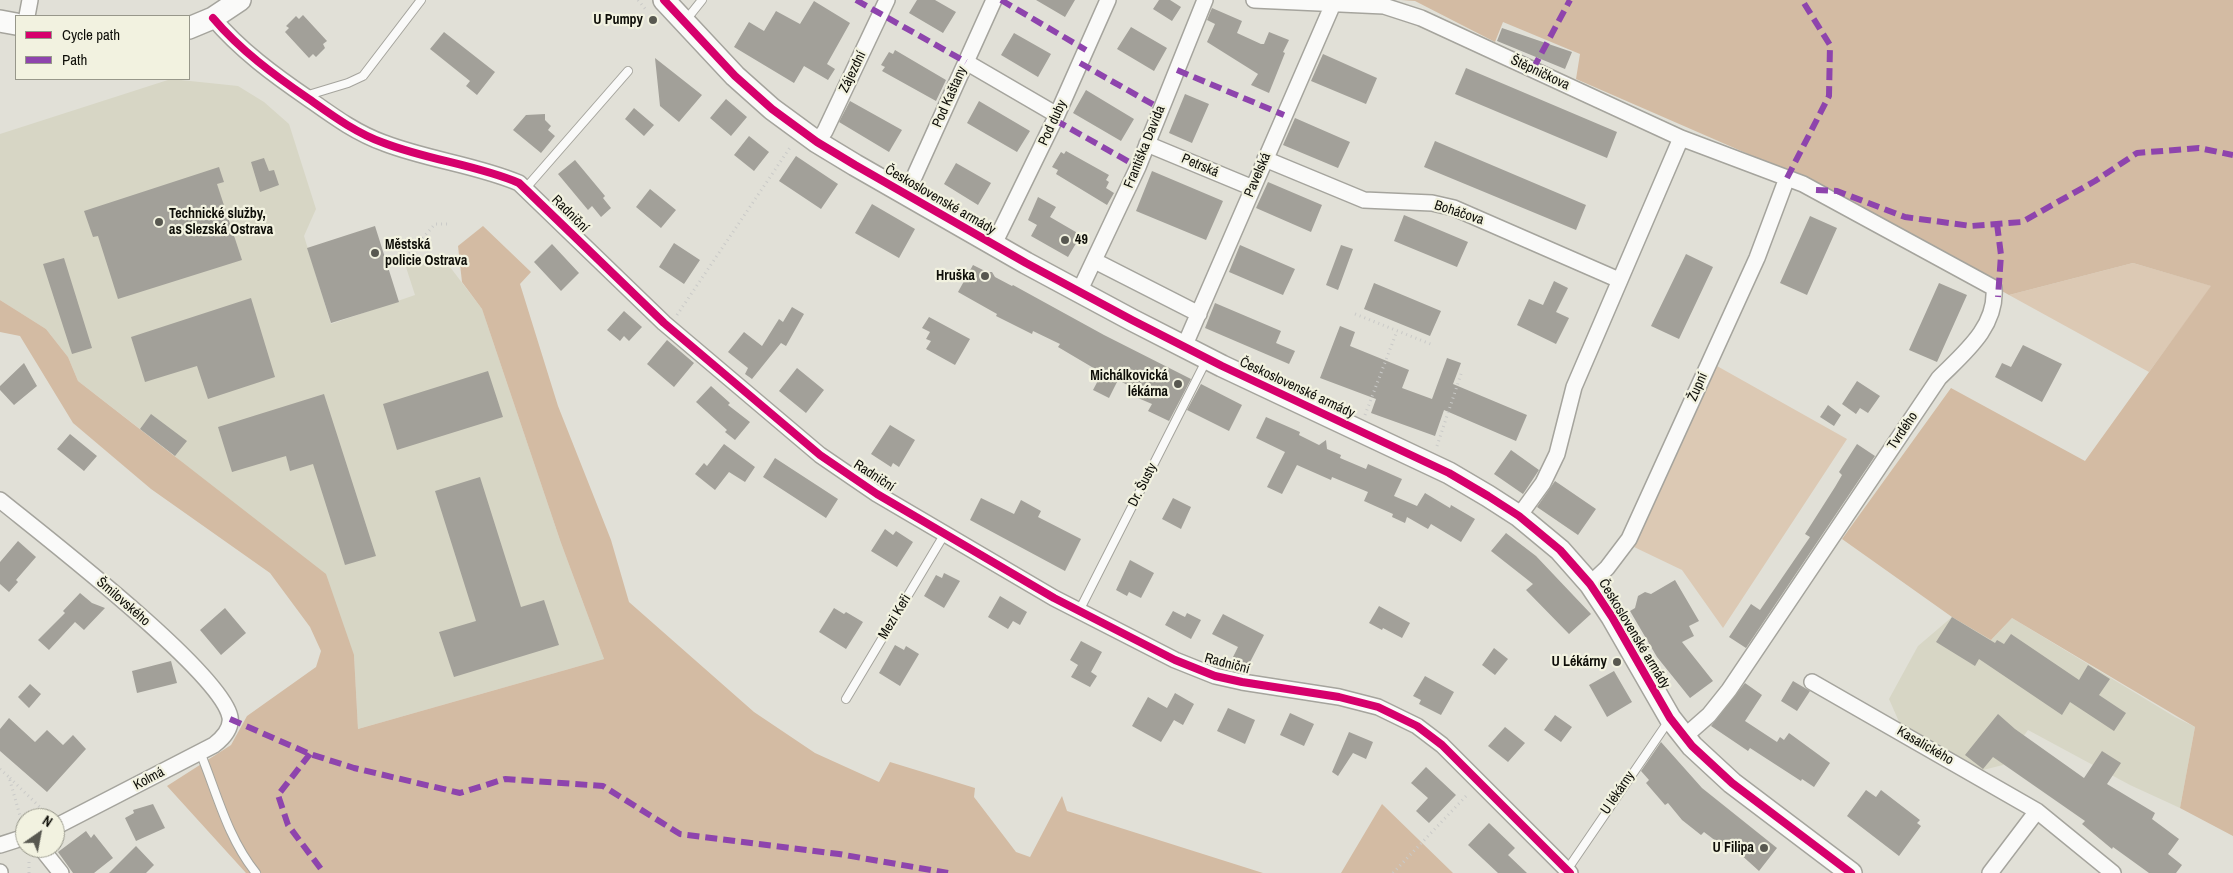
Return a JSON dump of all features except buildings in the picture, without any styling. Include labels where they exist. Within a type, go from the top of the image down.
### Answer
[{"type":"street","points":[[27,15],[30,0]]},
{"type":"street","points":[[190,28],[212,18],[240,0]]},
{"type":"street","name":"Československé armády","points":[[664,0],[754,93],[817,142],[906,195],[1080,292],[1207,359],[1448,474],[1482,492],[1519,516],[1560,550],[1590,584],[1612,617],[1670,718],[1684,737],[1732,783],[1851,873]]},
{"type":"street","name":"Zájezdní","points":[[817,142],[827,127],[887,0]]},
{"type":"street","name":"Pod Kaštany","points":[[906,195],[994,0]]},
{"type":"street","name":"Pod duby","points":[[994,244],[1057,115],[1108,0]]},
{"type":"street","name":"Františka Davida","points":[[1080,292],[1147,144],[1205,0]]},
{"type":"street","name":"Štěpničkova","points":[[1254,0],[1384,6],[1421,18],[1681,138],[1816,190]]},
{"type":"street","name":"Pavelská","points":[[1184,347],[1333,4]]},
{"type":"street","name":"Radniční","points":[[212,18],[233,42],[335,118],[367,136],[446,163],[500,175],[525,188],[664,323],[820,456],[877,494],[1079,611],[1175,660],[1215,676],[1339,697],[1378,707],[1417,726],[1442,745],[1568,871]]},
{"type":"street","points":[[0,21],[15,24]]},
{"type":"street","points":[[966,62],[1057,115]]},
{"type":"street","points":[[1519,516],[1543,483],[1557,454],[1574,387],[1681,138]]},
{"type":"street","name":"Petrská","points":[[1147,144],[1253,188]]},
{"type":"street","name":"Boháčova","points":[[1265,159],[1364,200],[1432,203],[1454,208],[1619,280]]},
{"type":"street","name":"Župní","points":[[1590,584],[1607,568],[1629,539],[1757,258],[1787,178]]},
{"type":"street","name":"Tvrdého","points":[[1684,737],[1709,715],[1729,690],[1939,378],[1978,340],[1992,311],[1995,300],[1994,288],[1816,190]]},
{"type":"street","points":[[1095,261],[1199,314]]},
{"type":"street","name":"Šmilovského","points":[[0,500],[96,578],[190,663],[225,704],[230,719]]},
{"type":"street","name":"Kasalického","points":[[1812,682],[2037,812],[2113,873]]},
{"type":"street","name":"Kolmá","points":[[65,822],[214,745],[224,736],[230,726],[230,719]]},
{"type":"street","points":[[1990,873],[2037,812]]},
{"type":"street","points":[[0,845],[15,837]]},
{"type":"street","points":[[49,858],[61,873]]},
{"type":"lane","points":[[304,96],[348,83],[363,76],[421,0]]},
{"type":"lane","points":[[684,22],[702,0]]},
{"type":"lane","points":[[525,188],[628,71]]},
{"type":"lane","name":"Dr. Šusty","points":[[1079,611],[1207,359]]},
{"type":"lane","name":"Mezi Keři","points":[[846,699],[944,534]]},
{"type":"lane","name":"U lékárny","points":[[1568,871],[1670,718]]},
{"type":"lane","points":[[200,752],[228,826],[242,853],[256,873]]},
{"type":"path","points":[[673,321],[791,146]]},
{"type":"path","points":[[387,264],[408,255],[435,224],[449,224]]},
{"type":"path","points":[[1355,314],[1433,345]]},
{"type":"path","points":[[1364,420],[1397,331]]},
{"type":"path","points":[[1436,450],[1462,371]]},
{"type":"path","points":[[0,769],[41,808]]},
{"type":"path","points":[[9,778],[17,808]]},
{"type":"path","points":[[1393,873],[1479,782]]},
{"type":"shaded area","points":[[1401,0],[2233,0],[2233,836],[2180,808],[2195,727],[2012,618],[1991,640],[1952,617],[1842,539],[1951,388],[2085,461],[2211,286],[2133,263],[2009,295],[1794,174],[1576,79],[1580,54],[1503,22],[1495,42],[1415,1]]},
{"type":"shaded area","points":[[168,80],[238,86],[264,102],[289,124],[316,209],[304,236],[331,324],[415,295],[405,264],[440,254],[450,258],[447,263],[482,309],[561,543],[604,659],[358,729],[354,655],[175,456],[78,381],[68,357],[46,329],[0,300],[0,134]]},
{"type":"shaded area","points":[[483,226],[531,272],[520,284],[558,406],[611,540],[629,602],[754,712],[815,753],[879,782],[890,762],[975,788],[974,797],[1016,852],[1030,857],[1062,796],[1067,811],[1263,873],[246,873],[167,786],[231,745],[247,716],[316,667],[321,651],[310,627],[270,573],[151,489],[73,423],[20,336],[0,332],[0,300],[46,329],[68,357],[78,381],[326,574],[354,655],[358,729],[604,659],[561,543],[482,309],[462,282],[458,246]]},
{"type":"shaded area","points":[[2133,263],[2212,286],[2149,372],[2009,295]]},
{"type":"shaded area","points":[[1717,366],[1847,439],[1723,628],[1682,570],[1634,547]]},
{"type":"shaded area","points":[[1952,617],[1991,640],[2012,618],[2175,717],[2195,727],[2180,808],[2130,785],[2028,730],[2003,765],[1983,770],[1900,724],[1889,699],[1918,646]]},
{"type":"shaded area","points":[[1382,804],[1453,873],[1341,873]]},
{"type":"marked path","points":[[856,0],[966,62]]},
{"type":"marked path","points":[[1001,0],[1086,50]]},
{"type":"marked path","points":[[1533,69],[1570,0]]},
{"type":"marked path","points":[[1787,178],[1829,96],[1830,45],[1802,0]]},
{"type":"marked path","points":[[1080,63],[1161,109]]},
{"type":"marked path","points":[[1177,70],[1284,115]]},
{"type":"marked path","points":[[1055,120],[1138,167]]},
{"type":"marked path","points":[[1816,190],[1837,191],[1905,217],[1971,226],[2022,222],[2095,181],[2137,153],[2199,148],[2233,155]]},
{"type":"marked path","points":[[1997,224],[2001,255],[1998,297]]},
{"type":"marked path","points":[[230,719],[310,754],[354,768],[460,793],[505,779],[603,786],[680,834],[839,854],[948,873]]},
{"type":"marked path","points":[[310,754],[278,795],[288,825],[324,873]]},
{"type":"cycle path","points":[[664,0],[735,76],[772,109],[817,142],[855,165],[1026,263],[1132,320],[1222,366],[1449,473],[1519,516],[1560,550],[1590,584],[1612,617],[1670,718],[1692,746],[1732,783],[1851,873]]},
{"type":"cycle path","points":[[213,18],[234,41],[270,71],[354,129],[401,149],[519,183],[664,323],[820,455],[877,494],[1054,598],[1175,660],[1215,676],[1339,697],[1378,707],[1417,726],[1442,745],[1570,873]]},
{"type":"place","name":"U Pumpy","points":[[653,20]]},
{"type":"place","name":"Technické služby, as Slezská Ostrava","points":[[159,222]]},
{"type":"place","name":"49","points":[[1065,240]]},
{"type":"place","name":"Městská policie Ostrava","points":[[375,253]]},
{"type":"place","name":"Hruška","points":[[985,276]]},
{"type":"place","name":"Michálkovická lékárna","points":[[1178,384]]},
{"type":"place","name":"U Lékárny","points":[[1617,662]]},
{"type":"place","name":"U Filipa","points":[[1764,848]]}]
